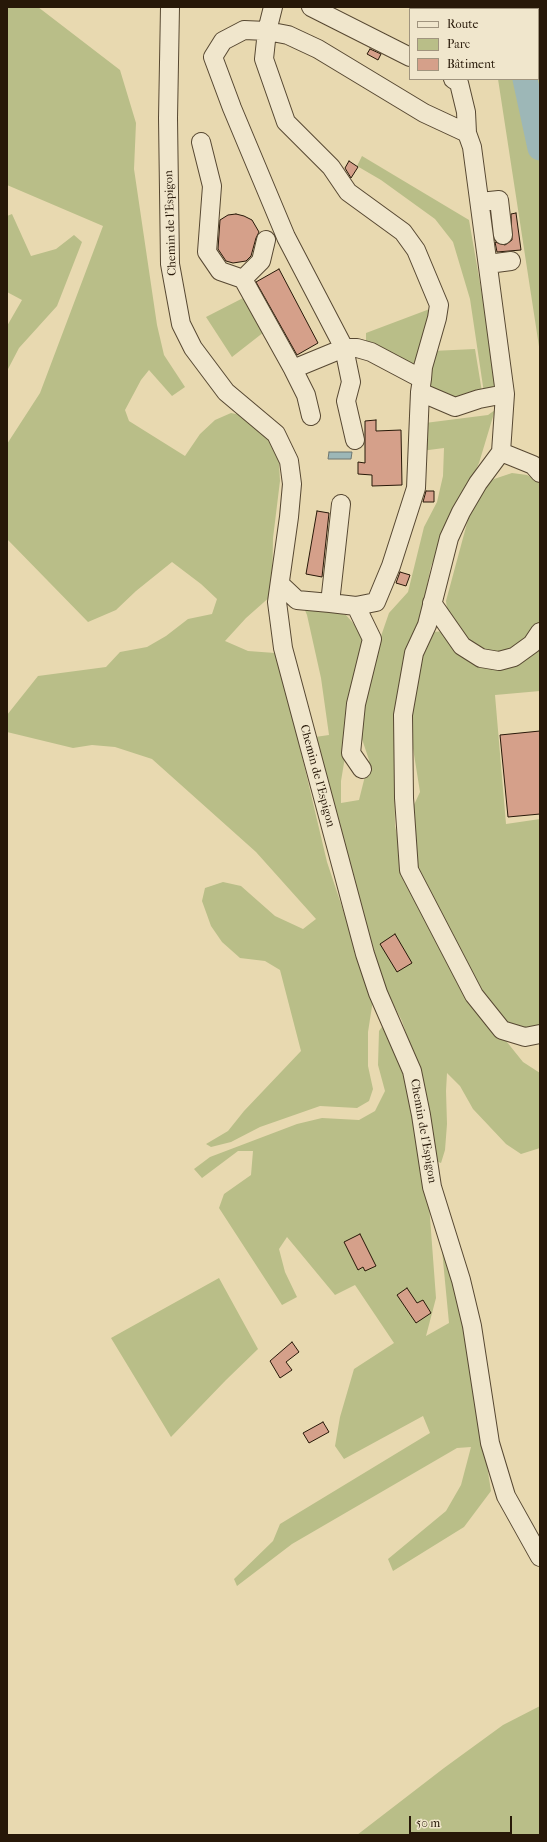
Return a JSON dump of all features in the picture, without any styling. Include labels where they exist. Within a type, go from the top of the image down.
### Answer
[{"type":"street","name":"Chemin de l'Espigon","points":[[170,7],[168,118],[170,264],[181,324],[193,348],[226,392],[276,434],[289,461],[292,484],[277,602],[283,648],[365,954],[378,993],[412,1070],[421,1115],[432,1186],[461,1280],[472,1326],[490,1443],[506,1496],[540,1557]]},
{"type":"street","points":[[312,7],[409,57]]},
{"type":"street","points":[[269,8],[264,58],[286,122],[331,167],[348,192],[403,232],[416,250],[439,305],[437,318],[423,367],[416,488],[392,566],[376,602],[356,606],[297,600],[280,584]]},
{"type":"street","points":[[355,440],[346,401],[351,382],[344,348],[286,237],[232,108],[214,57],[223,41],[244,30],[267,31],[288,35],[318,49],[424,113],[467,133]]},
{"type":"street","points":[[454,80],[459,82],[466,112],[467,133],[472,147],[505,394],[501,452],[478,483],[461,512],[449,538],[427,625],[414,653],[403,715],[404,798],[409,870],[474,994],[502,1030],[525,1037],[540,1034]]},
{"type":"street","points":[[201,142],[212,186],[208,252],[220,270],[243,279],[306,395],[311,416]]},
{"type":"street","points":[[480,202],[499,200],[503,234]]},
{"type":"street","points":[[243,279],[261,261],[266,240]]},
{"type":"street","points":[[488,264],[511,261]]},
{"type":"street","points":[[293,369],[344,348],[357,348],[371,352],[455,407],[505,394]]},
{"type":"street","points":[[501,452],[533,465],[540,474]]},
{"type":"street","points":[[330,603],[341,504]]},
{"type":"street","points":[[432,603],[462,646],[481,658],[499,662],[514,657],[532,644],[540,632]]},
{"type":"street","points":[[356,606],[372,639],[356,704],[351,753],[362,769]]},
{"type":"green space","points":[[7,7],[38,7],[120,70],[136,123],[134,169],[157,325],[164,355],[185,387],[172,396],[149,370],[141,380],[125,410],[129,421],[185,456],[200,434],[215,420],[231,413],[246,416],[272,443],[279,462],[280,481],[273,538],[272,595],[246,618],[225,641],[248,651],[275,653],[296,731],[327,862],[373,1000],[368,1032],[368,1066],[373,1089],[369,1101],[357,1108],[320,1106],[260,1127],[231,1142],[211,1147],[206,1144],[228,1131],[244,1111],[301,1051],[280,970],[265,961],[240,958],[222,942],[211,926],[202,901],[205,888],[223,882],[241,886],[275,916],[303,929],[316,919],[256,852],[152,759],[115,747],[92,745],[73,748],[7,732],[7,715],[38,676],[106,667],[120,652],[147,647],[166,636],[188,619],[212,614],[217,599],[201,584],[172,562],[136,591],[116,610],[88,622],[7,539],[7,444],[40,393],[103,226],[7,185]]},
{"type":"green space","points":[[540,7],[540,353],[498,80],[539,80],[539,8],[478,8]]},
{"type":"green space","points":[[362,156],[469,220],[496,375],[497,393],[484,393],[470,299],[453,242],[435,219],[381,180],[357,166]]},
{"type":"green space","points":[[12,214],[31,256],[56,249],[74,235],[82,242],[57,306],[19,348],[7,371],[7,326],[22,300],[7,292],[7,216]]},
{"type":"green space","points":[[245,297],[264,332],[232,357],[206,317]]},
{"type":"green space","points":[[435,307],[417,362],[411,364],[366,342],[366,333]]},
{"type":"green space","points":[[475,349],[482,392],[452,402],[432,389],[429,382],[432,351]]},
{"type":"green space","points":[[495,410],[479,463],[431,566],[420,620],[404,678],[394,763],[395,826],[405,871],[470,996],[523,1062],[540,1073],[540,1148],[521,1154],[506,1144],[473,1109],[460,1086],[447,1073],[447,1124],[445,1150],[441,1163],[433,1160],[423,1085],[402,1021],[386,990],[335,821],[315,737],[329,735],[321,678],[307,615],[304,608],[331,611],[346,615],[367,639],[341,781],[341,803],[359,800],[369,760],[357,724],[363,688],[389,613],[408,592],[424,527],[437,502],[443,476],[444,448],[421,451],[425,423],[488,415]]},
{"type":"green space","points":[[512,473],[527,475],[538,481],[540,486],[540,626],[504,656],[474,648],[448,616],[446,601],[470,512],[484,486],[494,479]]},
{"type":"green space","points":[[446,631],[487,666],[540,639],[540,691],[495,695],[506,824],[540,819],[540,1031],[508,1025],[483,995],[411,856],[413,807],[420,792],[409,723],[421,647],[432,632]]},
{"type":"green space","points":[[384,1024],[403,1073],[429,1204],[436,1298],[426,1336],[449,1323],[442,1250],[447,1249],[465,1325],[491,1491],[464,1527],[393,1571],[388,1559],[446,1511],[461,1485],[471,1447],[457,1448],[292,1544],[237,1586],[234,1579],[273,1541],[280,1524],[430,1433],[423,1416],[344,1459],[335,1446],[340,1417],[354,1369],[394,1343],[355,1285],[335,1295],[287,1237],[279,1249],[285,1272],[297,1297],[282,1305],[219,1208],[224,1194],[251,1175],[253,1151],[238,1151],[202,1178],[194,1169],[210,1157],[297,1124],[322,1118],[359,1120],[375,1111],[385,1091],[378,1065],[379,1031]]},
{"type":"green space","points":[[219,1278],[258,1349],[171,1437],[111,1338]]},
{"type":"green space","points":[[540,1706],[540,1835],[357,1835],[503,1725]]},
{"type":"water","points":[[329,452],[352,452],[351,459],[328,459]]},
{"type":"building","points":[[370,49],[381,54],[378,60],[367,54]]},
{"type":"building","points":[[349,161],[358,167],[351,178],[345,168]]},
{"type":"building","points":[[516,213],[521,250],[497,252],[495,242],[505,245],[512,240],[511,214]]},
{"type":"building","points":[[236,214],[252,220],[259,232],[251,256],[246,261],[233,263],[226,261],[218,249],[220,220],[228,215]]},
{"type":"building","points":[[279,269],[318,343],[297,355],[256,282]]},
{"type":"building","points":[[376,420],[376,431],[401,430],[402,485],[372,486],[372,475],[358,474],[358,462],[365,463],[365,421]]},
{"type":"building","points":[[426,491],[434,491],[434,502],[423,502]]},
{"type":"building","points":[[317,511],[329,513],[322,577],[306,574]]},
{"type":"building","points":[[400,572],[410,575],[406,586],[396,583]]},
{"type":"building","points":[[540,731],[540,814],[508,817],[500,735]]},
{"type":"building","points":[[395,934],[412,963],[397,972],[380,944]]},
{"type":"building","points":[[360,1234],[376,1266],[365,1271],[363,1267],[358,1270],[344,1242]]},
{"type":"building","points":[[407,1288],[417,1303],[423,1300],[431,1313],[416,1323],[397,1295]]},
{"type":"building","points":[[292,1342],[299,1352],[286,1362],[292,1370],[280,1378],[270,1361]]},
{"type":"building","points":[[323,1422],[329,1432],[309,1443],[303,1433]]},
{"type":"waterway","points":[[525,80],[540,148]]}]
